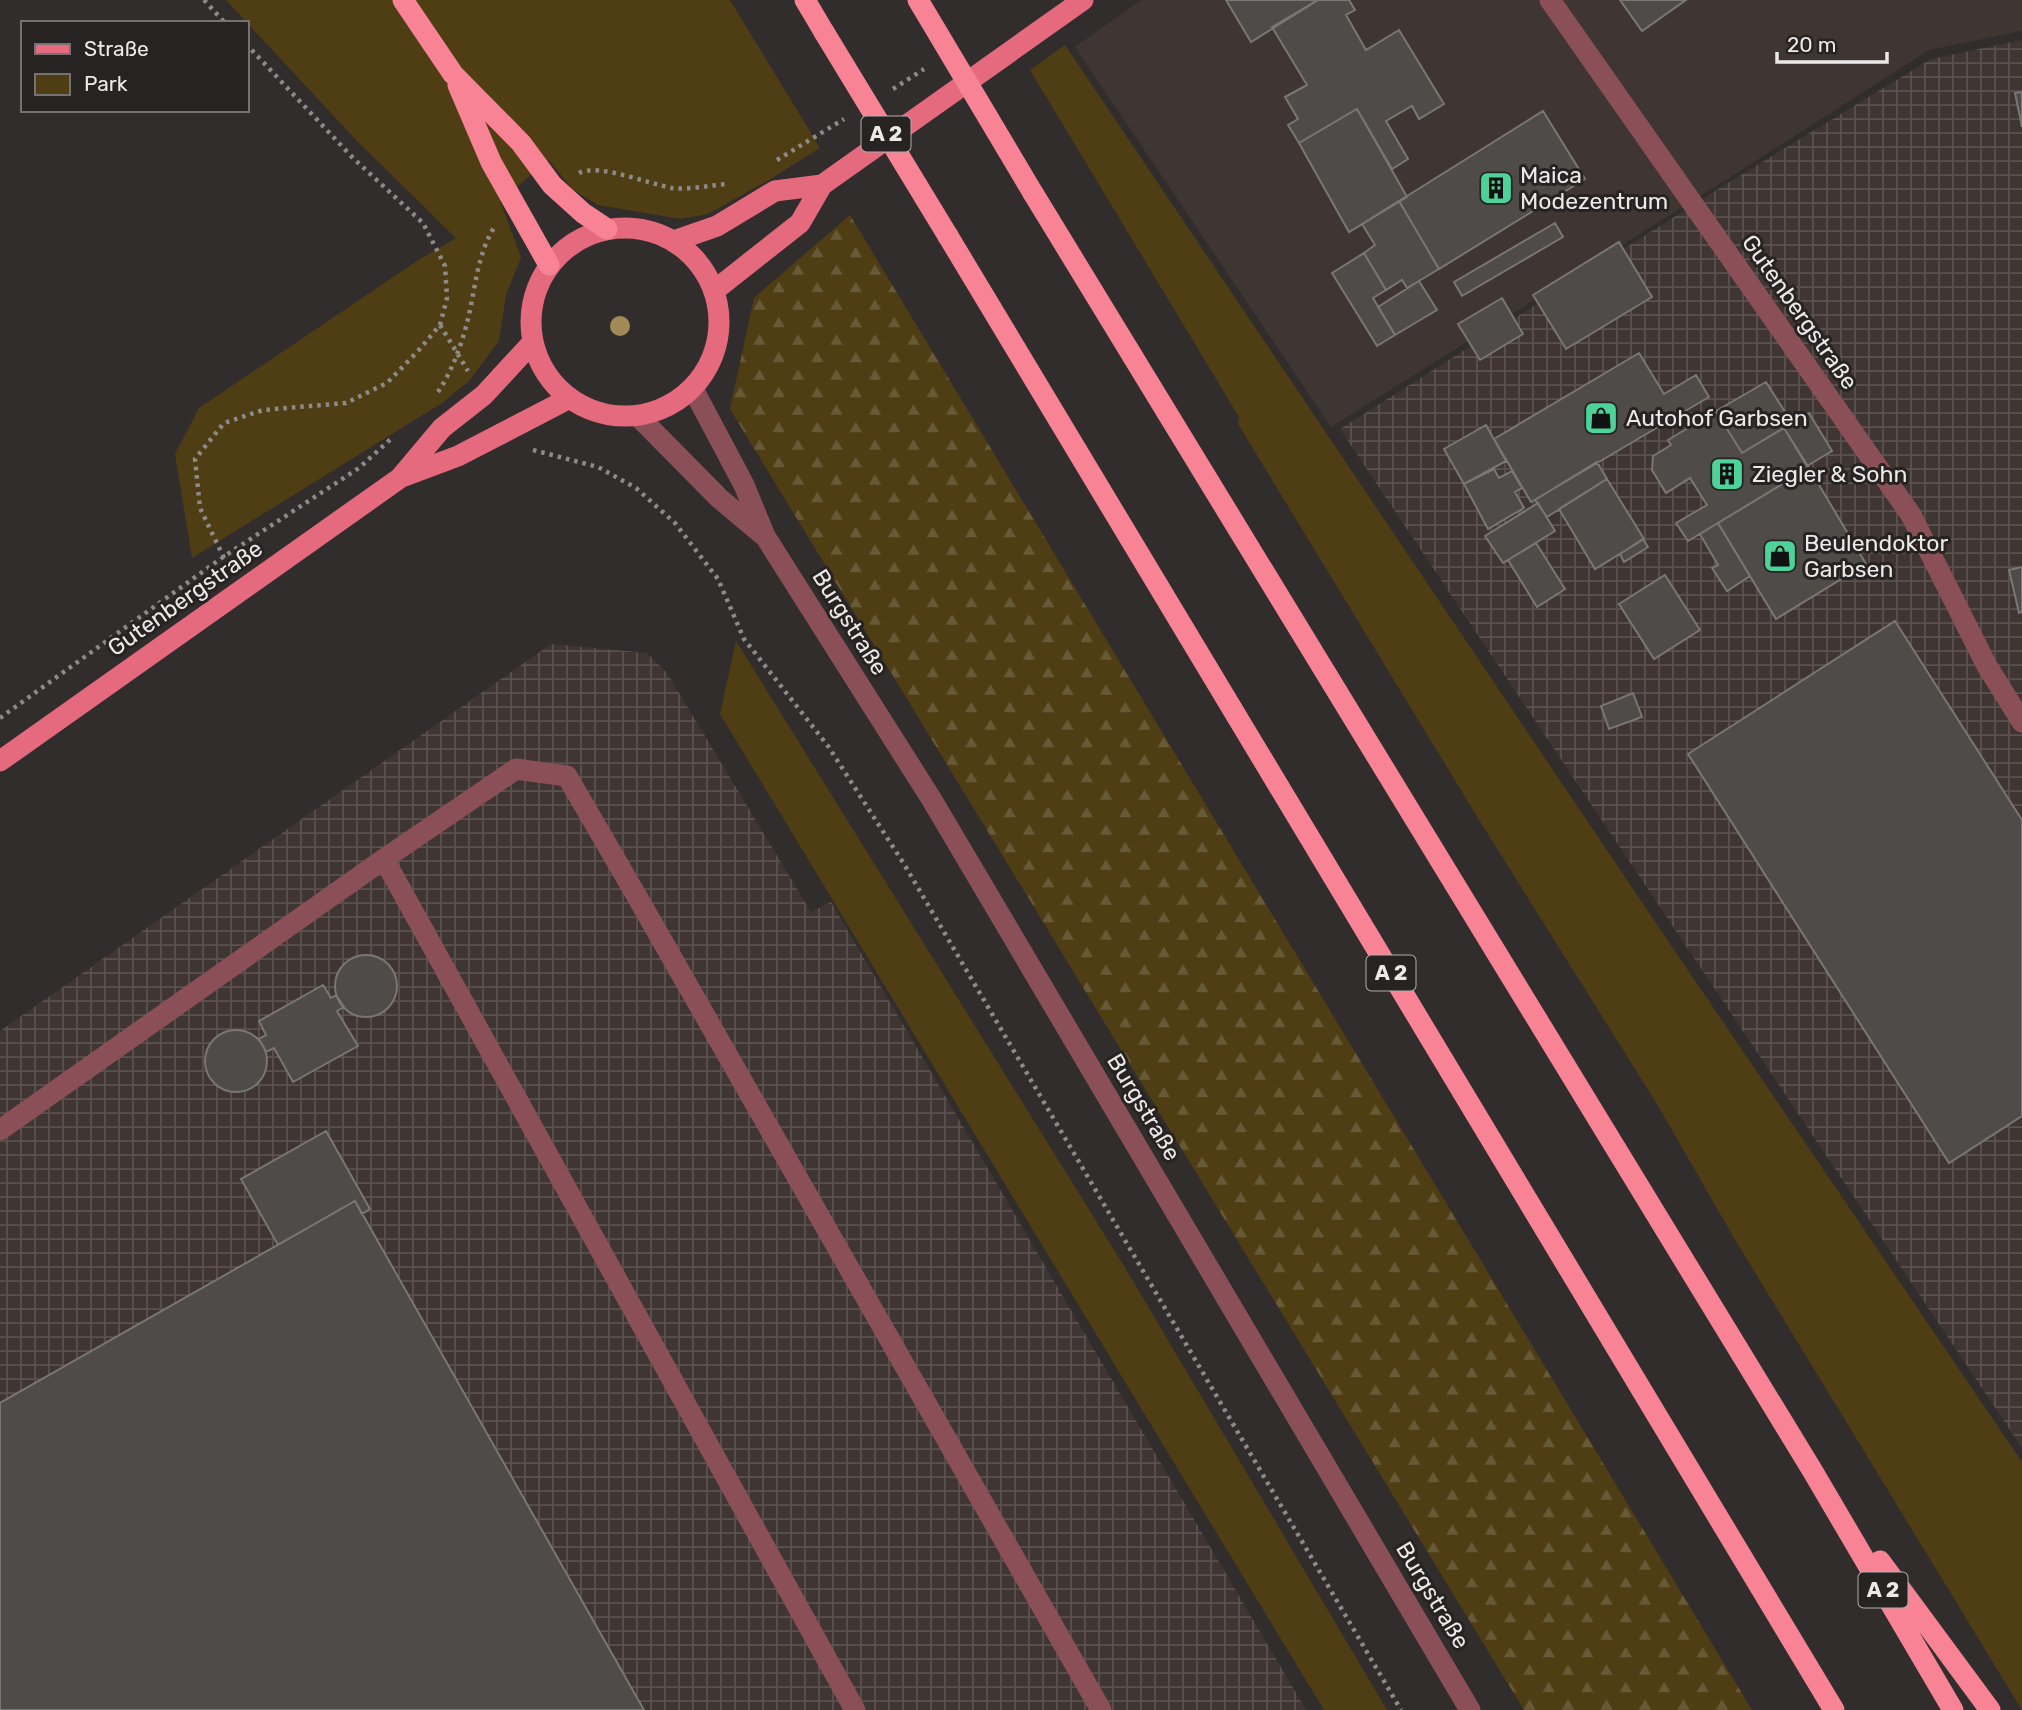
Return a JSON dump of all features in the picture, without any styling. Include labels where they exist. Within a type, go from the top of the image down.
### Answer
[{"type":"highway","points":[[403,0],[453,74],[521,143],[552,185],[583,213],[607,229]]},
{"type":"highway","name":"A 2","points":[[805,0],[1834,1710]]},
{"type":"highway","name":"A 2","points":[[918,0],[1812,1470],[1953,1710]]},
{"type":"highway","points":[[453,74],[491,162],[549,265]]},
{"type":"highway","points":[[1812,1470],[1990,1710]]},
{"type":"main road","points":[[715,290],[800,223],[822,185],[1083,0]]},
{"type":"main road","points":[[674,241],[718,226],[775,191],[822,185]]},
{"type":"main road","points":[[607,229],[641,229],[674,241],[699,262],[715,290],[720,316],[718,343],[709,368],[693,389],[669,407],[639,417],[602,415],[569,399],[545,374],[532,343],[530,316],[536,289],[549,265],[574,242],[607,229]]},
{"type":"main road","name":"Gutenbergstraße","points":[[400,478],[442,428],[484,395],[532,343]]},
{"type":"main road","name":"Gutenbergstraße","points":[[0,761],[400,478],[458,456],[569,399]]},
{"type":"street","name":"Gutenbergstraße","points":[[1550,0],[1911,516],[1987,666],[2022,722]]},
{"type":"street","name":"Burgstraße","points":[[693,389],[744,485],[765,536],[932,800],[1470,1710]]},
{"type":"street","name":"Burgstraße","points":[[639,417],[719,498],[765,536]]},
{"type":"street","points":[[0,1130],[516,769],[567,776],[1101,1710]]},
{"type":"street","points":[[384,859],[855,1710]]},
{"type":"path","points":[[204,0],[223,21]]},
{"type":"path","points":[[245,588],[223,557],[200,508],[195,459],[224,423],[263,410],[346,403],[387,383],[440,325],[447,298],[445,266],[423,223],[353,158],[248,47]]},
{"type":"path","points":[[884,94],[930,65]]},
{"type":"path","points":[[766,165],[791,153],[849,116]]},
{"type":"path","points":[[552,185],[586,169],[674,188],[729,184]]},
{"type":"path","points":[[437,394],[450,374],[469,313],[477,267],[494,227],[519,209]]},
{"type":"path","points":[[440,325],[484,395]]},
{"type":"path","points":[[510,430],[533,450],[598,467],[636,488],[675,523],[718,579],[744,639],[828,746],[904,864],[1401,1710]]},
{"type":"path","points":[[0,718],[223,557],[359,467],[400,431]]},
{"type":"shaded area","points":[[1141,0],[2022,0],[2022,31],[1929,50],[1331,427],[1075,47]]},
{"type":"shaded area","points":[[2022,40],[2022,1448],[1340,429],[1715,191],[1931,59]]},
{"type":"shaded area","points":[[551,644],[647,653],[667,673],[811,912],[831,902],[1306,1710],[0,1710],[0,1031]]},
{"type":"green space","points":[[226,0],[730,0],[820,148],[708,214],[680,219],[598,205],[572,189],[549,160],[500,201],[521,257],[506,295],[499,341],[468,382],[442,403],[192,558],[175,454],[199,408],[417,261],[456,238],[357,141]]},
{"type":"green space","points":[[1065,45],[2022,1462],[2022,1710],[1734,1238],[1657,1104],[1481,823],[1238,424],[1239,417],[1030,70]]},
{"type":"green space","points":[[850,215],[1752,1710],[1524,1710],[730,409],[754,298]]},
{"type":"green space","points":[[736,641],[1124,1266],[1387,1710],[1324,1710],[720,714]]},
{"type":"building","points":[[1226,0],[1318,0],[1251,42]]},
{"type":"building","points":[[1318,0],[1349,0],[1355,10],[1346,15],[1366,50],[1399,30],[1444,104],[1419,119],[1412,106],[1386,121],[1408,159],[1392,169],[1357,109],[1299,143],[1288,125],[1298,119],[1285,97],[1307,85],[1272,27]]},
{"type":"building","points":[[1620,0],[1686,0],[1642,31]]},
{"type":"building","points":[[2022,92],[2022,127],[2015,93]]},
{"type":"building","points":[[1357,109],[1407,197],[1349,232],[1299,143]]},
{"type":"building","name":"Maica Modezentrum","points":[[1543,111],[1585,179],[1439,269],[1399,201]]},
{"type":"building","points":[[1399,201],[1439,269],[1407,288],[1402,280],[1386,290],[1364,253],[1375,245],[1362,224]]},
{"type":"building","points":[[1555,223],[1563,237],[1462,296],[1454,282]]},
{"type":"building","points":[[1619,242],[1652,297],[1566,349],[1533,295]]},
{"type":"building","points":[[1364,253],[1386,290],[1373,298],[1395,335],[1377,346],[1332,273]]},
{"type":"building","points":[[1419,281],[1437,310],[1395,335],[1378,307]]},
{"type":"building","points":[[1502,298],[1523,334],[1480,360],[1458,324]]},
{"type":"building","name":"Autohof Garbsen","points":[[1639,353],[1664,394],[1696,375],[1709,397],[1531,502],[1494,439]]},
{"type":"building","points":[[1766,382],[1792,423],[1742,453],[1716,411]]},
{"type":"building","name":"Ziegler & Sohn","points":[[1716,411],[1742,453],[1784,428],[1809,468],[1688,541],[1676,523],[1707,505],[1690,478],[1666,493],[1652,470],[1653,456],[1671,445],[1668,440]]},
{"type":"building","points":[[1809,413],[1832,451],[1807,466],[1784,428]]},
{"type":"building","points":[[1486,425],[1506,461],[1464,484],[1444,449]]},
{"type":"building","points":[[1597,462],[1607,479],[1547,517],[1535,500]]},
{"type":"building","points":[[1809,468],[1866,564],[1776,619],[1718,523]]},
{"type":"building","points":[[1494,469],[1499,478],[1512,471],[1522,488],[1515,492],[1524,508],[1488,529],[1464,484]]},
{"type":"building","points":[[1607,479],[1644,539],[1595,569],[1559,509]]},
{"type":"building","points":[[1538,503],[1555,531],[1503,563],[1485,536]]},
{"type":"building","points":[[1718,523],[1750,576],[1727,591],[1712,568],[1718,565],[1700,534]]},
{"type":"building","points":[[1643,539],[1648,547],[1624,562],[1620,554]]},
{"type":"building","points":[[1536,543],[1565,589],[1537,607],[1508,560]]},
{"type":"building","points":[[2022,567],[2022,612],[2019,613],[2009,570]]},
{"type":"building","points":[[1665,575],[1700,630],[1654,659],[1619,604]]},
{"type":"building","points":[[1895,621],[2022,820],[2022,1116],[1949,1163],[1688,754]]},
{"type":"building","points":[[1633,693],[1642,717],[1609,729],[1601,706]]},
{"type":"building","points":[[366,955],[388,964],[397,986],[388,1008],[366,1017],[344,1008],[335,986],[344,964]]},
{"type":"building","points":[[323,985],[331,998],[336,995],[344,1007],[337,1011],[358,1046],[293,1082],[274,1048],[266,1052],[259,1039],[266,1035],[259,1021]]},
{"type":"building","points":[[236,1030],[258,1039],[267,1061],[258,1083],[236,1092],[214,1083],[205,1061],[214,1039]]},
{"type":"building","points":[[326,1131],[370,1209],[362,1214],[355,1201],[278,1245],[241,1179]]},
{"type":"building","points":[[355,1201],[644,1710],[0,1710],[0,1403]]},
{"type":"place","name":"Maica Modezentrum","points":[[1496,188]]},
{"type":"place","name":"Autohof Garbsen","points":[[1601,418]]},
{"type":"place","name":"Ziegler & Sohn","points":[[1727,474]]},
{"type":"place","name":"Beulendoktor Garbsen","points":[[1780,556]]}]
